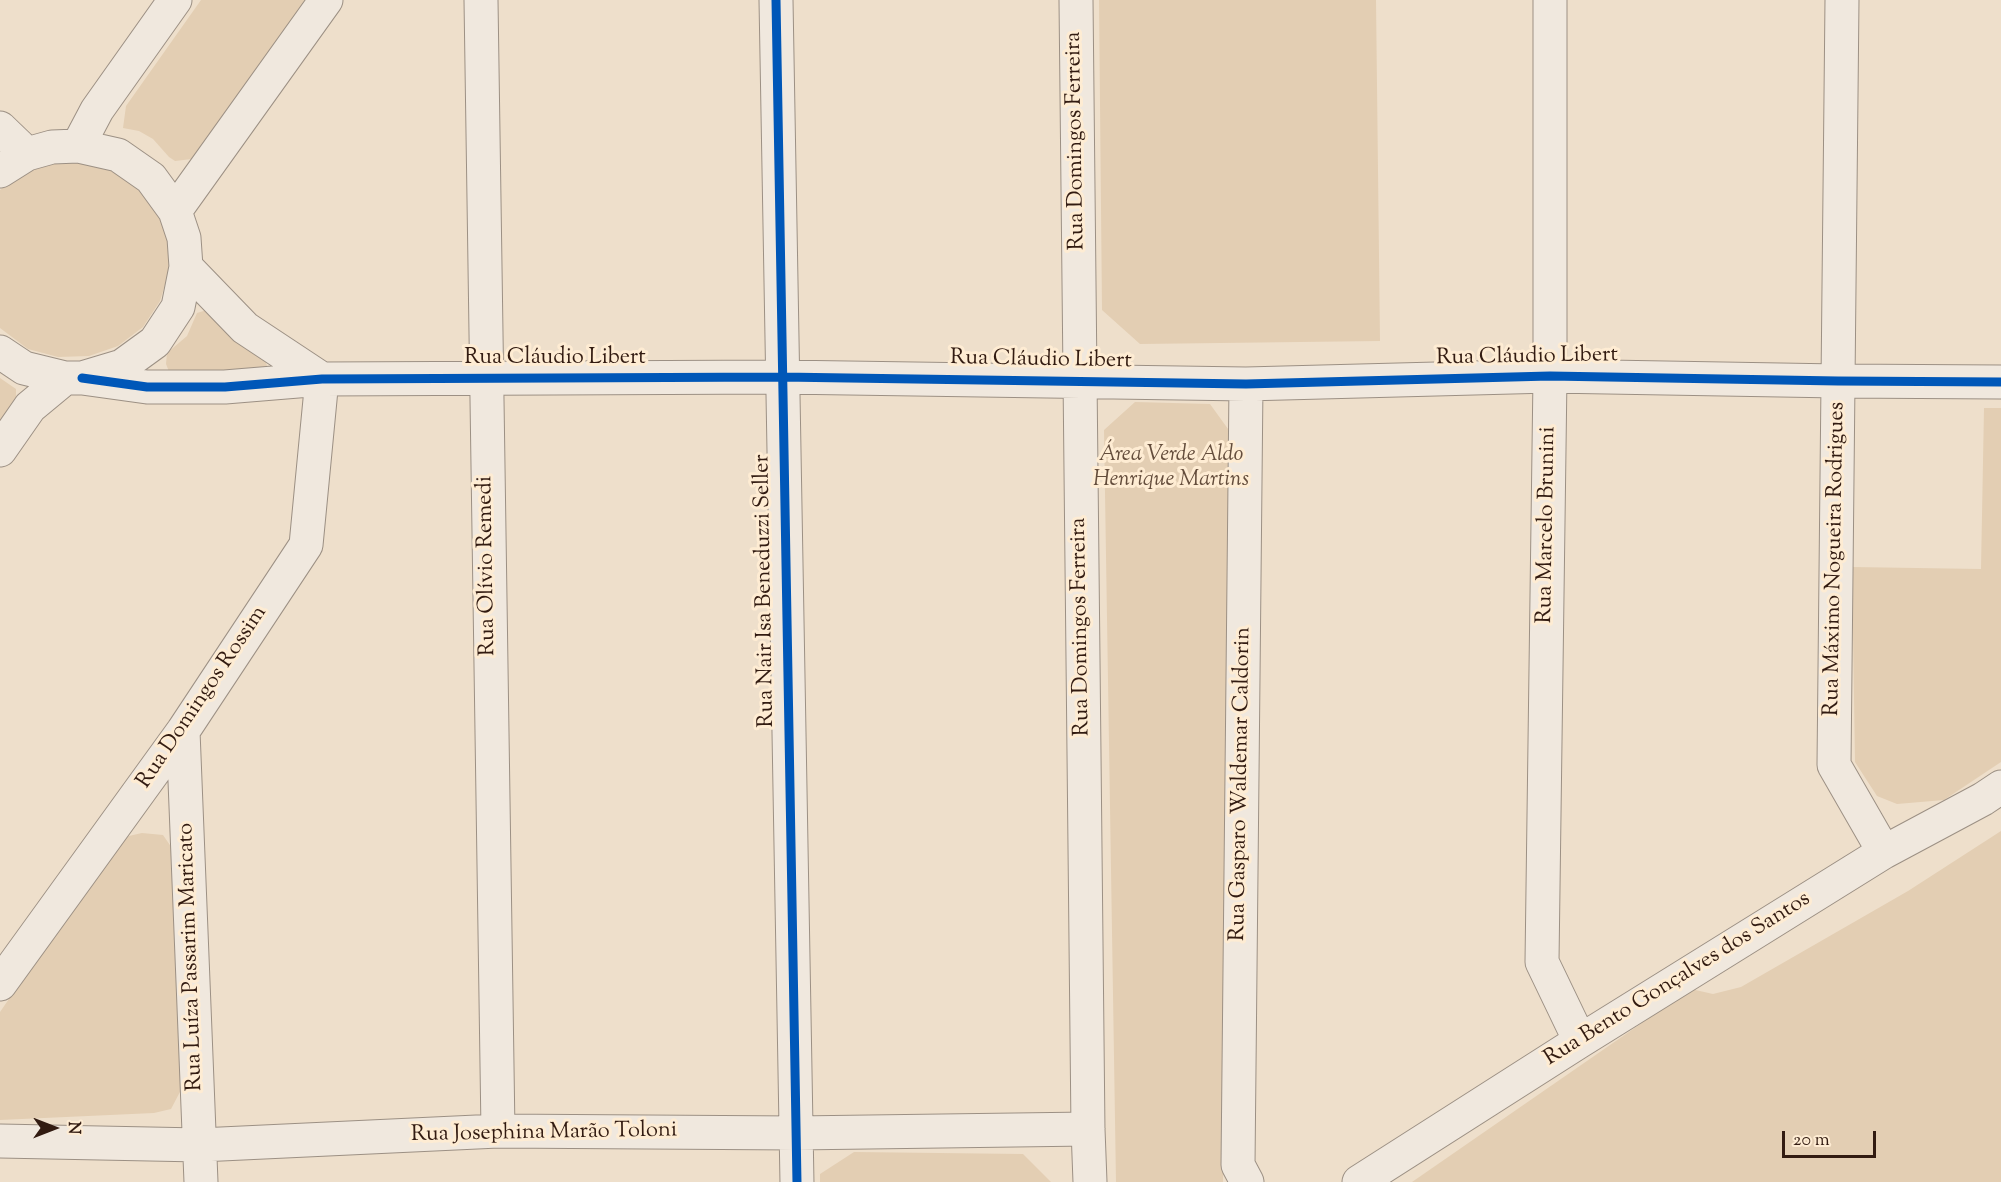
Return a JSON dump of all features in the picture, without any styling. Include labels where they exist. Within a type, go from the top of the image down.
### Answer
[{"type":"street","points":[[78,146],[97,110],[176,0]]},
{"type":"street","points":[[175,211],[326,0]]},
{"type":"street","name":"Rua Olívio Remedi","points":[[481,0],[498,1131]]},
{"type":"street","name":"Rua Nair Isa Beneduzzi Seller","points":[[776,0],[797,1182]]},
{"type":"street","name":"Rua Domingos Ferreira","points":[[1076,0],[1090,1182]]},
{"type":"street","name":"Rua Marcelo Brunini","points":[[1550,0],[1550,376],[1542,962],[1580,1041]]},
{"type":"street","name":"Rua Máximo Nogueira Rodrigues","points":[[1842,0],[1834,765],[1884,852]]},
{"type":"street","points":[[0,128],[14,163],[52,147],[78,146],[118,155],[151,178],[175,211],[184,238],[186,267],[177,307],[155,342],[122,366],[73,378],[30,407],[0,450]]},
{"type":"street","points":[[186,267],[245,328],[322,379]]},
{"type":"street","name":"Rua Cláudio Libert","points":[[0,352],[24,368],[73,378],[147,387],[225,387],[322,379],[782,377],[1246,384],[1550,376],[2001,382]]},
{"type":"street","name":"Rua Domingos Rossim","points":[[0,984],[183,731],[306,545],[322,379]]},
{"type":"street","name":"Rua Gasparo Waldemar Caldorin","points":[[1246,384],[1238,1165],[1247,1182]]},
{"type":"street","name":"Rua Luíza Passarim Maricato","points":[[183,731],[201,1182]]},
{"type":"street","name":"Rua Bento Gonçalves dos Santos","points":[[1359,1182],[1884,852],[2001,787]]},
{"type":"street","name":"Rua Josephina Marão Toloni","points":[[0,1141],[200,1145],[498,1131],[796,1133],[1088,1129]]},
{"type":"green space","points":[[201,0],[309,0],[209,143],[192,159],[175,161],[153,139],[139,131],[123,128],[126,106]]},
{"type":"green space","points":[[1099,0],[1376,0],[1380,341],[1140,344],[1102,310]]},
{"type":"green space","points":[[83,160],[112,169],[138,186],[157,211],[168,240],[169,271],[160,301],[143,327],[118,346],[89,356],[58,357],[28,349],[0,328],[0,190],[23,172],[52,161]]},
{"type":"green space","points":[[210,309],[265,360],[268,369],[170,374],[166,364],[167,353],[187,336],[197,313]]},
{"type":"green space","points":[[0,378],[16,389],[16,407],[0,430]]},
{"type":"green space","name":"Área Verde Aldo Henrique Martins","points":[[1135,402],[1210,404],[1236,440],[1223,1182],[1116,1182],[1104,430]]},
{"type":"green space","points":[[1984,408],[2001,408],[2001,762],[1944,800],[1897,804],[1877,796],[1855,762],[1852,567],[1981,569]]},
{"type":"green space","points":[[2001,831],[2001,1182],[1412,1182],[1691,989],[1713,994],[1741,987],[1908,891]]},
{"type":"green space","points":[[142,833],[163,835],[174,851],[181,1090],[171,1109],[154,1113],[0,1120],[0,1012],[120,838]]},
{"type":"green space","points":[[854,1152],[1023,1154],[1051,1182],[820,1182],[820,1174]]},
{"type":"cycle path","points":[[776,0],[797,1182]]},
{"type":"cycle path","points":[[82,378],[147,387],[225,387],[322,379],[782,377],[1246,384],[1550,376],[2001,382]]}]
